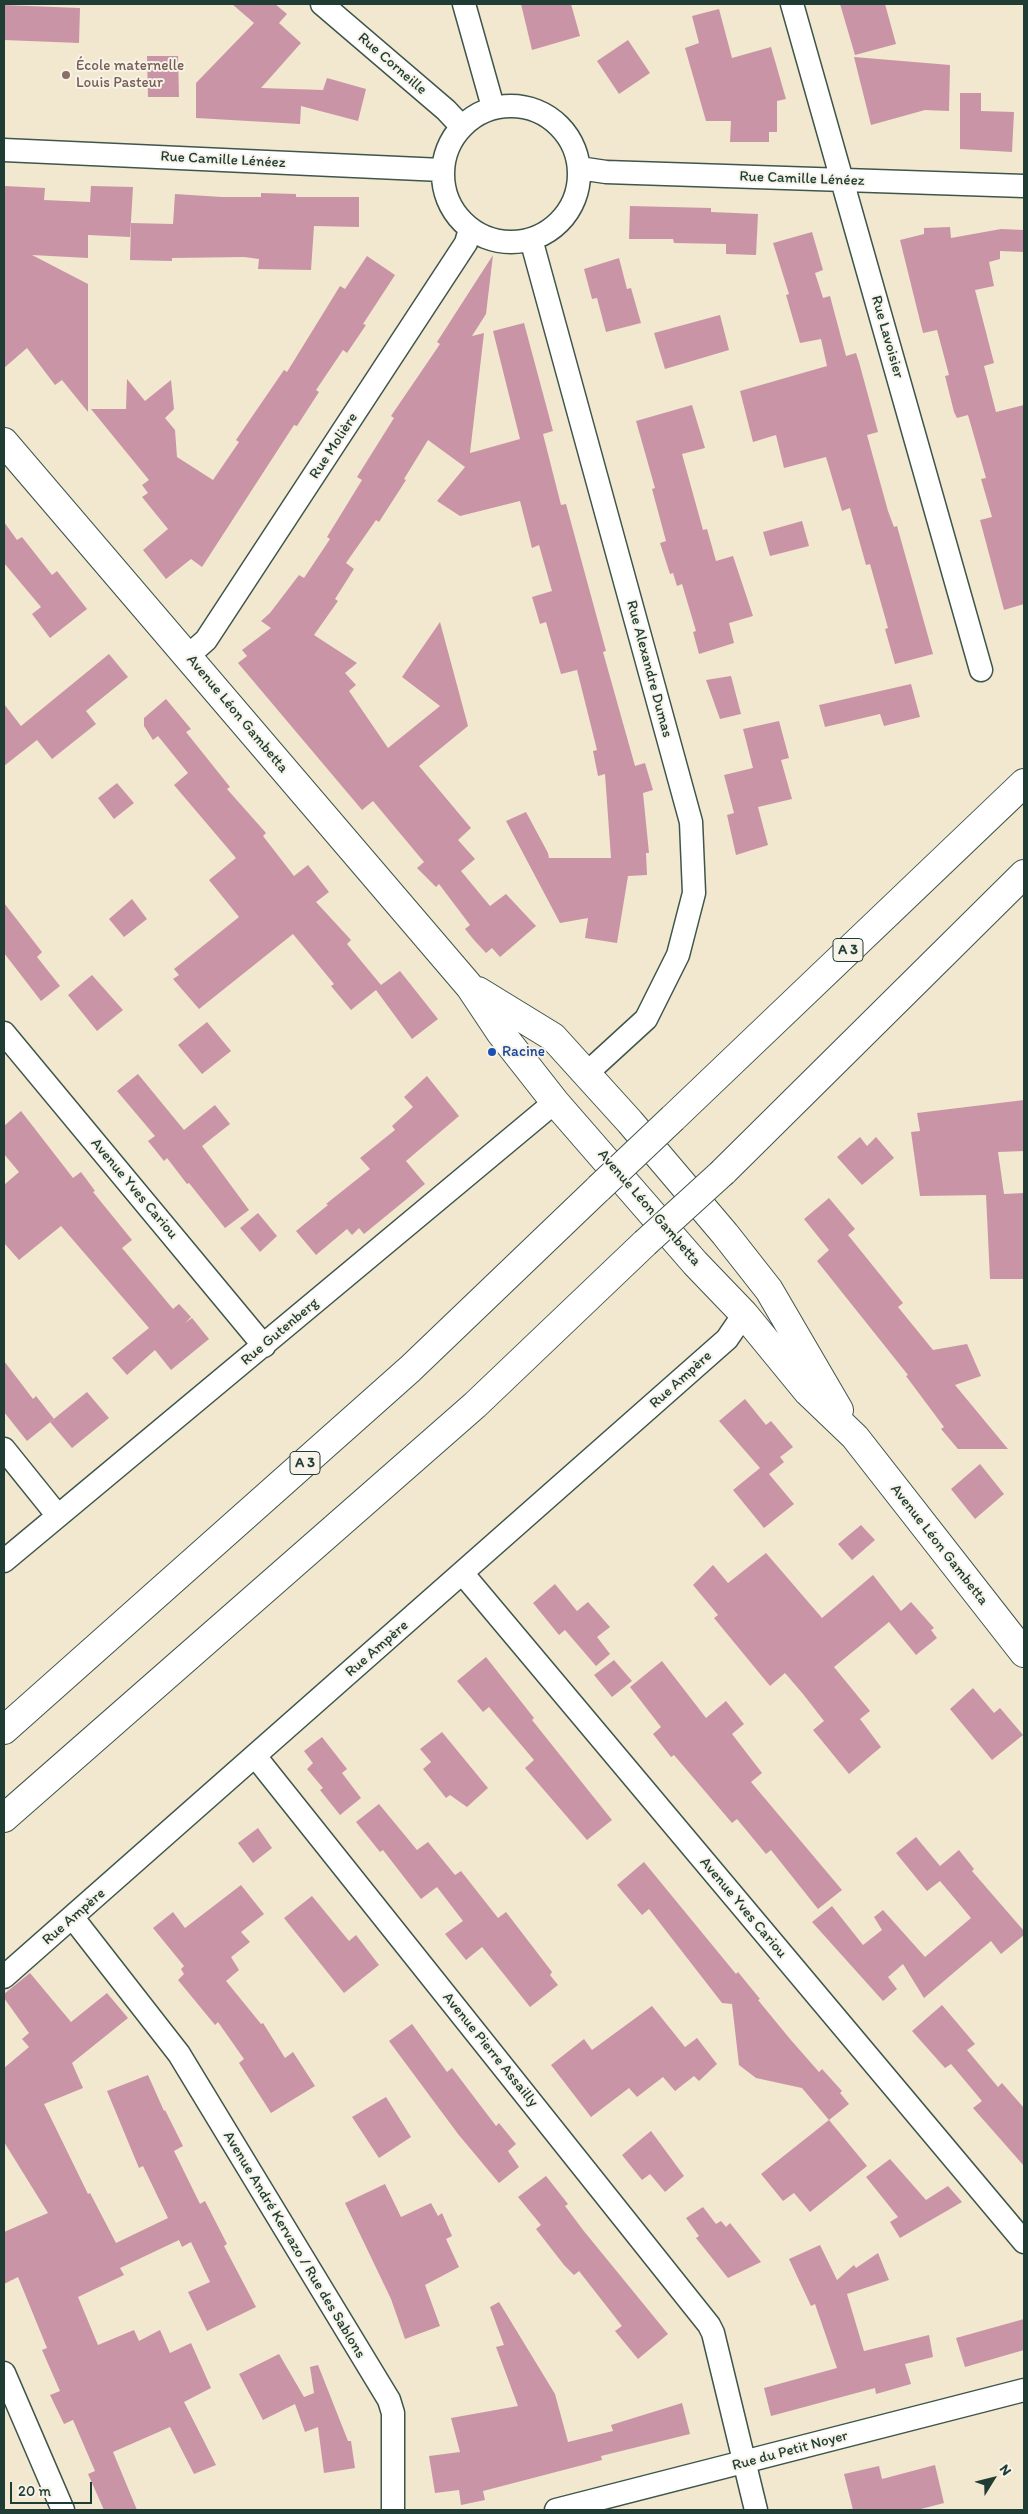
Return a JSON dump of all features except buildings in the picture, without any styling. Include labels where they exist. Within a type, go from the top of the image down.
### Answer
[{"type":"main road","name":"Avenue Léon Gambetta","points":[[4,442],[470,987],[505,1038],[555,1102],[695,1262],[744,1314],[808,1392],[854,1437],[1024,1653]]},
{"type":"main road","name":"A 3","points":[[4,1730],[410,1369],[1024,783]]},
{"type":"main road","points":[[4,1818],[475,1405],[645,1243],[723,1172],[1024,874]]},
{"type":"main road","name":"Avenue Léon Gambetta","points":[[470,987],[553,1037],[726,1234],[769,1290],[854,1437]]},
{"type":"main road","points":[[555,1102],[586,1073]]},
{"type":"main road","points":[[744,1314],[769,1290]]},
{"type":"street","name":"Rue Corneille","points":[[322,4],[446,110],[461,126]]},
{"type":"street","points":[[464,4],[493,107]]},
{"type":"street","name":"Rue Lavoisier","points":[[792,4],[981,670]]},
{"type":"street","points":[[517,105],[540,111],[559,125],[573,145],[579,168],[577,191],[568,212],[552,229],[531,240],[510,242],[489,239],[470,229],[455,213],[445,192],[442,170],[445,154],[451,139],[461,126],[476,114],[493,107],[517,105]]},
{"type":"street","name":"Rue Camille Lénéez","points":[[4,150],[442,170]]},
{"type":"street","name":"Rue Camille Lénéez","points":[[579,168],[606,172],[1024,186]]},
{"type":"street","name":"Rue Molière","points":[[188,656],[206,640],[461,252],[470,229]]},
{"type":"street","name":"Rue Alexandre Dumas","points":[[531,240],[691,822],[694,893],[678,955],[646,1019],[586,1073]]},
{"type":"street","name":"Avenue Yves Cariou","points":[[4,1032],[264,1346]]},
{"type":"street","name":"Rue Gutenberg","points":[[4,1561],[555,1102]]},
{"type":"street","name":"Rue Ampère","points":[[4,1977],[727,1339],[744,1314]]},
{"type":"street","points":[[4,1449],[58,1516]]},
{"type":"street","name":"Avenue Yves Cariou","points":[[462,1574],[1024,2242]]},
{"type":"street","name":"Avenue Pierre Assailly","points":[[255,1756],[709,2325],[717,2349],[756,2510]]},
{"type":"street","name":"Avenue André Kervazo / Rue des Sablons","points":[[73,1918],[179,2054],[389,2400],[393,2413],[393,2510]]},
{"type":"street","points":[[4,2373],[63,2510]]},
{"type":"street","name":"Rue du Petit Noyer","points":[[556,2510],[744,2464],[1024,2390]]},
{"type":"place","name":"École maternelle Louis Pasteur","points":[[66,75]]},
{"type":"place","name":"Racine","points":[[492,1052]]}]
